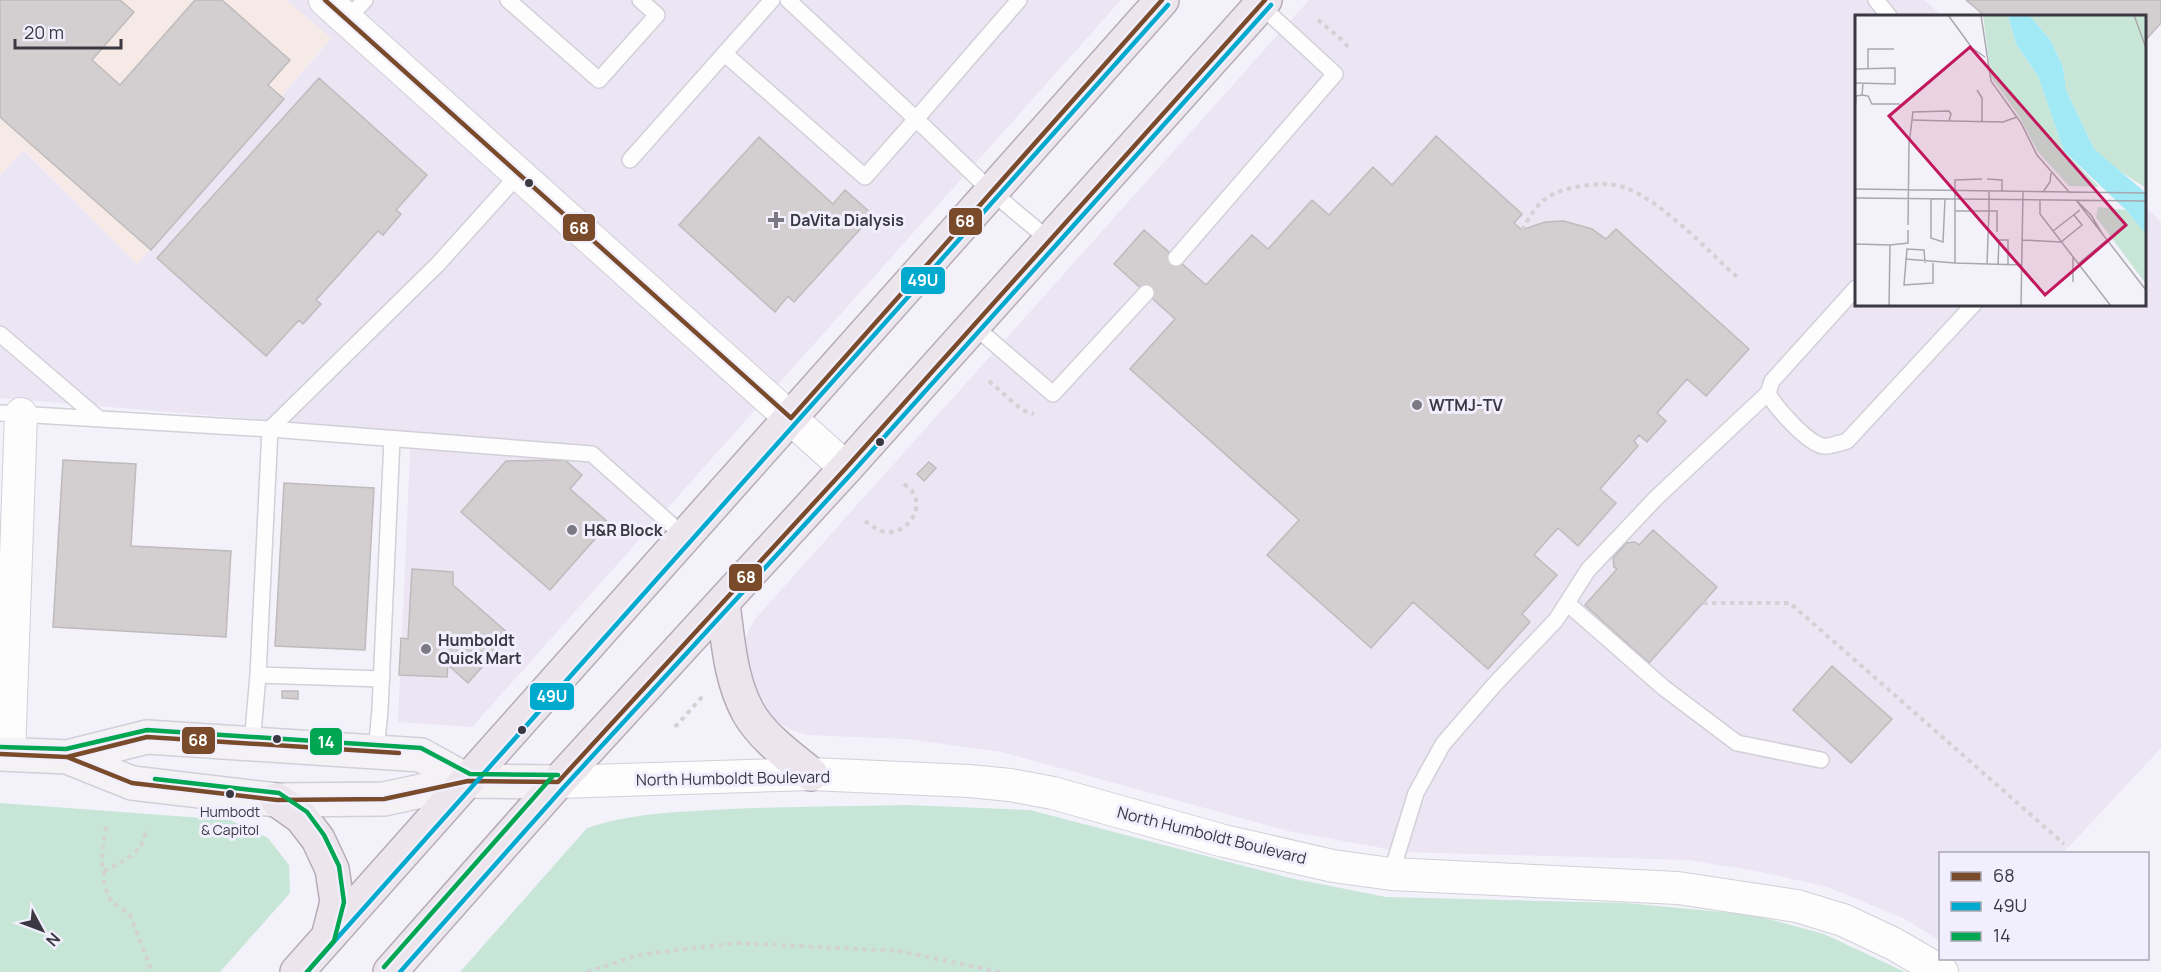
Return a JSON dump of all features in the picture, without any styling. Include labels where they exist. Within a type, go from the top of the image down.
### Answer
[{"type":"main road","points":[[297,972],[1162,0]]},
{"type":"main road","points":[[390,972],[558,782],[723,604],[974,326],[1260,2]]},
{"type":"main road","points":[[723,604],[732,667],[737,687],[749,713],[769,737],[811,774]]},
{"type":"main road","name":"North Humboldt Boulevard","points":[[5,754],[67,757],[147,737],[421,755],[468,781]]},
{"type":"main road","name":"North Humboldt Boulevard","points":[[67,757],[132,783],[277,800],[384,799],[468,781],[558,782]]},
{"type":"main road","points":[[277,800],[301,817],[318,839],[332,869],[337,902],[328,937]]},
{"type":"street","points":[[345,7],[519,174],[846,468]]},
{"type":"street","points":[[5,754],[11,414]]},
{"type":"street","name":"North Humboldt Boulevard","points":[[558,782],[811,774],[1010,784],[1053,793],[1224,841],[1334,866],[1391,874],[1678,888],[1797,906],[1843,920],[1884,939],[1942,972]]},
{"type":"lane","points":[[508,0],[599,80],[657,15],[640,0]]},
{"type":"lane","points":[[630,160],[772,0]]},
{"type":"lane","points":[[788,0],[992,192],[1049,240]]},
{"type":"lane","points":[[724,54],[865,177],[1019,0]]},
{"type":"lane","points":[[1876,0],[1888,15]]},
{"type":"lane","points":[[1176,258],[1335,74],[1260,2]]},
{"type":"lane","points":[[252,744],[258,675],[270,429],[438,264],[519,174]]},
{"type":"lane","points":[[1391,874],[1416,794],[1443,744],[1495,684],[1556,620],[1588,570],[1656,498],[1770,387],[1855,290]]},
{"type":"lane","points":[[974,326],[1053,394],[1146,293]]},
{"type":"lane","points":[[1770,387],[1773,403],[1809,439],[1824,446],[1847,441],[1972,306]]},
{"type":"lane","points":[[0,334],[99,418]]},
{"type":"lane","points":[[11,414],[270,429],[592,454],[684,536]]},
{"type":"lane","points":[[376,751],[392,439]]},
{"type":"lane","points":[[1567,603],[1664,688],[1737,743],[1821,760]]},
{"type":"lane","points":[[258,675],[381,679]]},
{"type":"path","points":[[1522,230],[1536,205],[1546,197],[1570,188],[1598,183],[1624,187],[1648,199],[1737,277]]},
{"type":"path","points":[[865,521],[884,532],[898,530],[909,523],[915,510],[915,498],[901,481]]},
{"type":"path","points":[[1702,603],[1790,603],[2064,844]]},
{"type":"path","points":[[675,726],[710,689]]},
{"type":"path","points":[[106,827],[101,861],[104,885],[111,902],[130,915],[152,972]]},
{"type":"path","points":[[104,871],[131,856],[140,848],[145,839],[146,828]]},
{"type":"path","points":[[587,972],[638,955],[736,943],[899,951],[1000,972]]},
{"type":"shaded area","points":[[0,0],[286,0],[331,38],[137,264],[24,150],[0,175]]},
{"type":"shaded area","points":[[286,0],[1121,0],[472,727],[398,722],[411,432],[0,398],[0,176],[23,150],[137,264],[331,39]]},
{"type":"shaded area","points":[[1309,0],[1924,0],[1941,15],[1855,15],[1855,306],[2146,306],[2146,207],[2161,222],[2161,748],[2064,852],[1939,852],[1939,940],[1903,918],[1827,887],[1762,872],[1689,860],[1404,852],[1288,831],[1002,752],[908,739],[807,735],[791,730],[770,717],[760,703],[747,669],[744,649],[748,632],[755,619]]},
{"type":"green space","points":[[0,803],[230,820],[268,838],[289,865],[290,893],[220,972],[0,972]]},
{"type":"green space","points":[[907,805],[1030,810],[1290,878],[1386,897],[1626,903],[1754,915],[1824,934],[1905,972],[460,972],[587,828],[627,818],[681,812],[748,808]]},
{"type":"building","points":[[0,0],[120,0],[134,12],[92,60],[120,85],[195,0],[222,0],[290,60],[268,85],[284,99],[151,250],[0,117]]},
{"type":"building","points":[[1966,0],[2161,0],[2161,23],[2146,40],[2146,15],[1984,15]]},
{"type":"building","points":[[319,78],[427,175],[396,210],[401,214],[383,235],[378,231],[316,300],[321,304],[303,324],[299,320],[266,356],[157,258]]},
{"type":"building","name":"WTMJ-TV","points":[[1436,136],[1522,214],[1514,223],[1522,230],[1545,222],[1564,221],[1592,229],[1606,239],[1616,229],[1749,349],[1706,396],[1687,379],[1657,413],[1666,421],[1647,442],[1639,435],[1634,441],[1638,446],[1600,489],[1616,503],[1578,546],[1558,528],[1534,555],[1557,575],[1522,614],[1530,622],[1488,669],[1413,602],[1371,648],[1267,555],[1299,520],[1130,369],[1175,319],[1114,264],[1144,230],[1206,285],[1252,235],[1268,249],[1312,200],[1329,215],[1373,167],[1392,185]]},
{"type":"building","name":"DaVita Dialysis","points":[[759,137],[833,204],[845,190],[873,215],[794,302],[788,296],[775,312],[679,225]]},
{"type":"building","points":[[63,460],[136,464],[131,546],[231,551],[226,637],[53,627]]},
{"type":"building","points":[[565,460],[582,475],[570,489],[609,523],[550,590],[461,512],[506,461]]},
{"type":"building","points":[[929,462],[936,468],[924,481],[917,474]]},
{"type":"building","points":[[284,483],[374,488],[365,650],[275,646]]},
{"type":"building","points":[[1653,530],[1717,587],[1649,663],[1585,605],[1617,569],[1614,567],[1613,558],[1626,543],[1635,542],[1639,545]]},
{"type":"building","points":[[412,569],[453,572],[453,585],[510,635],[468,683],[448,665],[447,677],[399,675],[401,638],[408,639]]},
{"type":"building","points":[[1832,666],[1892,719],[1851,763],[1793,710]]},
{"type":"building","points":[[282,691],[298,691],[298,699],[282,698]]},
{"type":"transit line","name":"68","points":[[325,0],[791,418],[1162,0]]},
{"type":"transit line","name":"68","points":[[67,757],[132,783],[277,800],[384,799],[468,781],[558,782],[846,468],[1265,0]]},
{"type":"transit line","name":"49U","points":[[307,972],[1168,5]]},
{"type":"transit line","name":"49U","points":[[400,972],[564,787],[852,473],[1271,5]]},
{"type":"transit line","name":"14","points":[[0,747],[66,749],[147,730],[421,748],[470,774],[558,775]]},
{"type":"transit line","name":"68","points":[[0,754],[67,757],[147,737],[399,753]]},
{"type":"transit line","name":"14","points":[[384,967],[552,777]]},
{"type":"transit line","name":"14","points":[[155,779],[279,793],[307,812],[324,835],[339,866],[344,902],[334,941],[307,972]]},
{"type":"place","name":"DaVita Dialysis","points":[[776,220]]},
{"type":"place","name":"WTMJ-TV","points":[[1417,405]]},
{"type":"place","name":"H&R Block","points":[[572,530]]},
{"type":"place","name":"Humboldt Quick Mart","points":[[426,649]]},
{"type":"place","name":"Humbodt & Capitol","points":[[230,794]]}]
